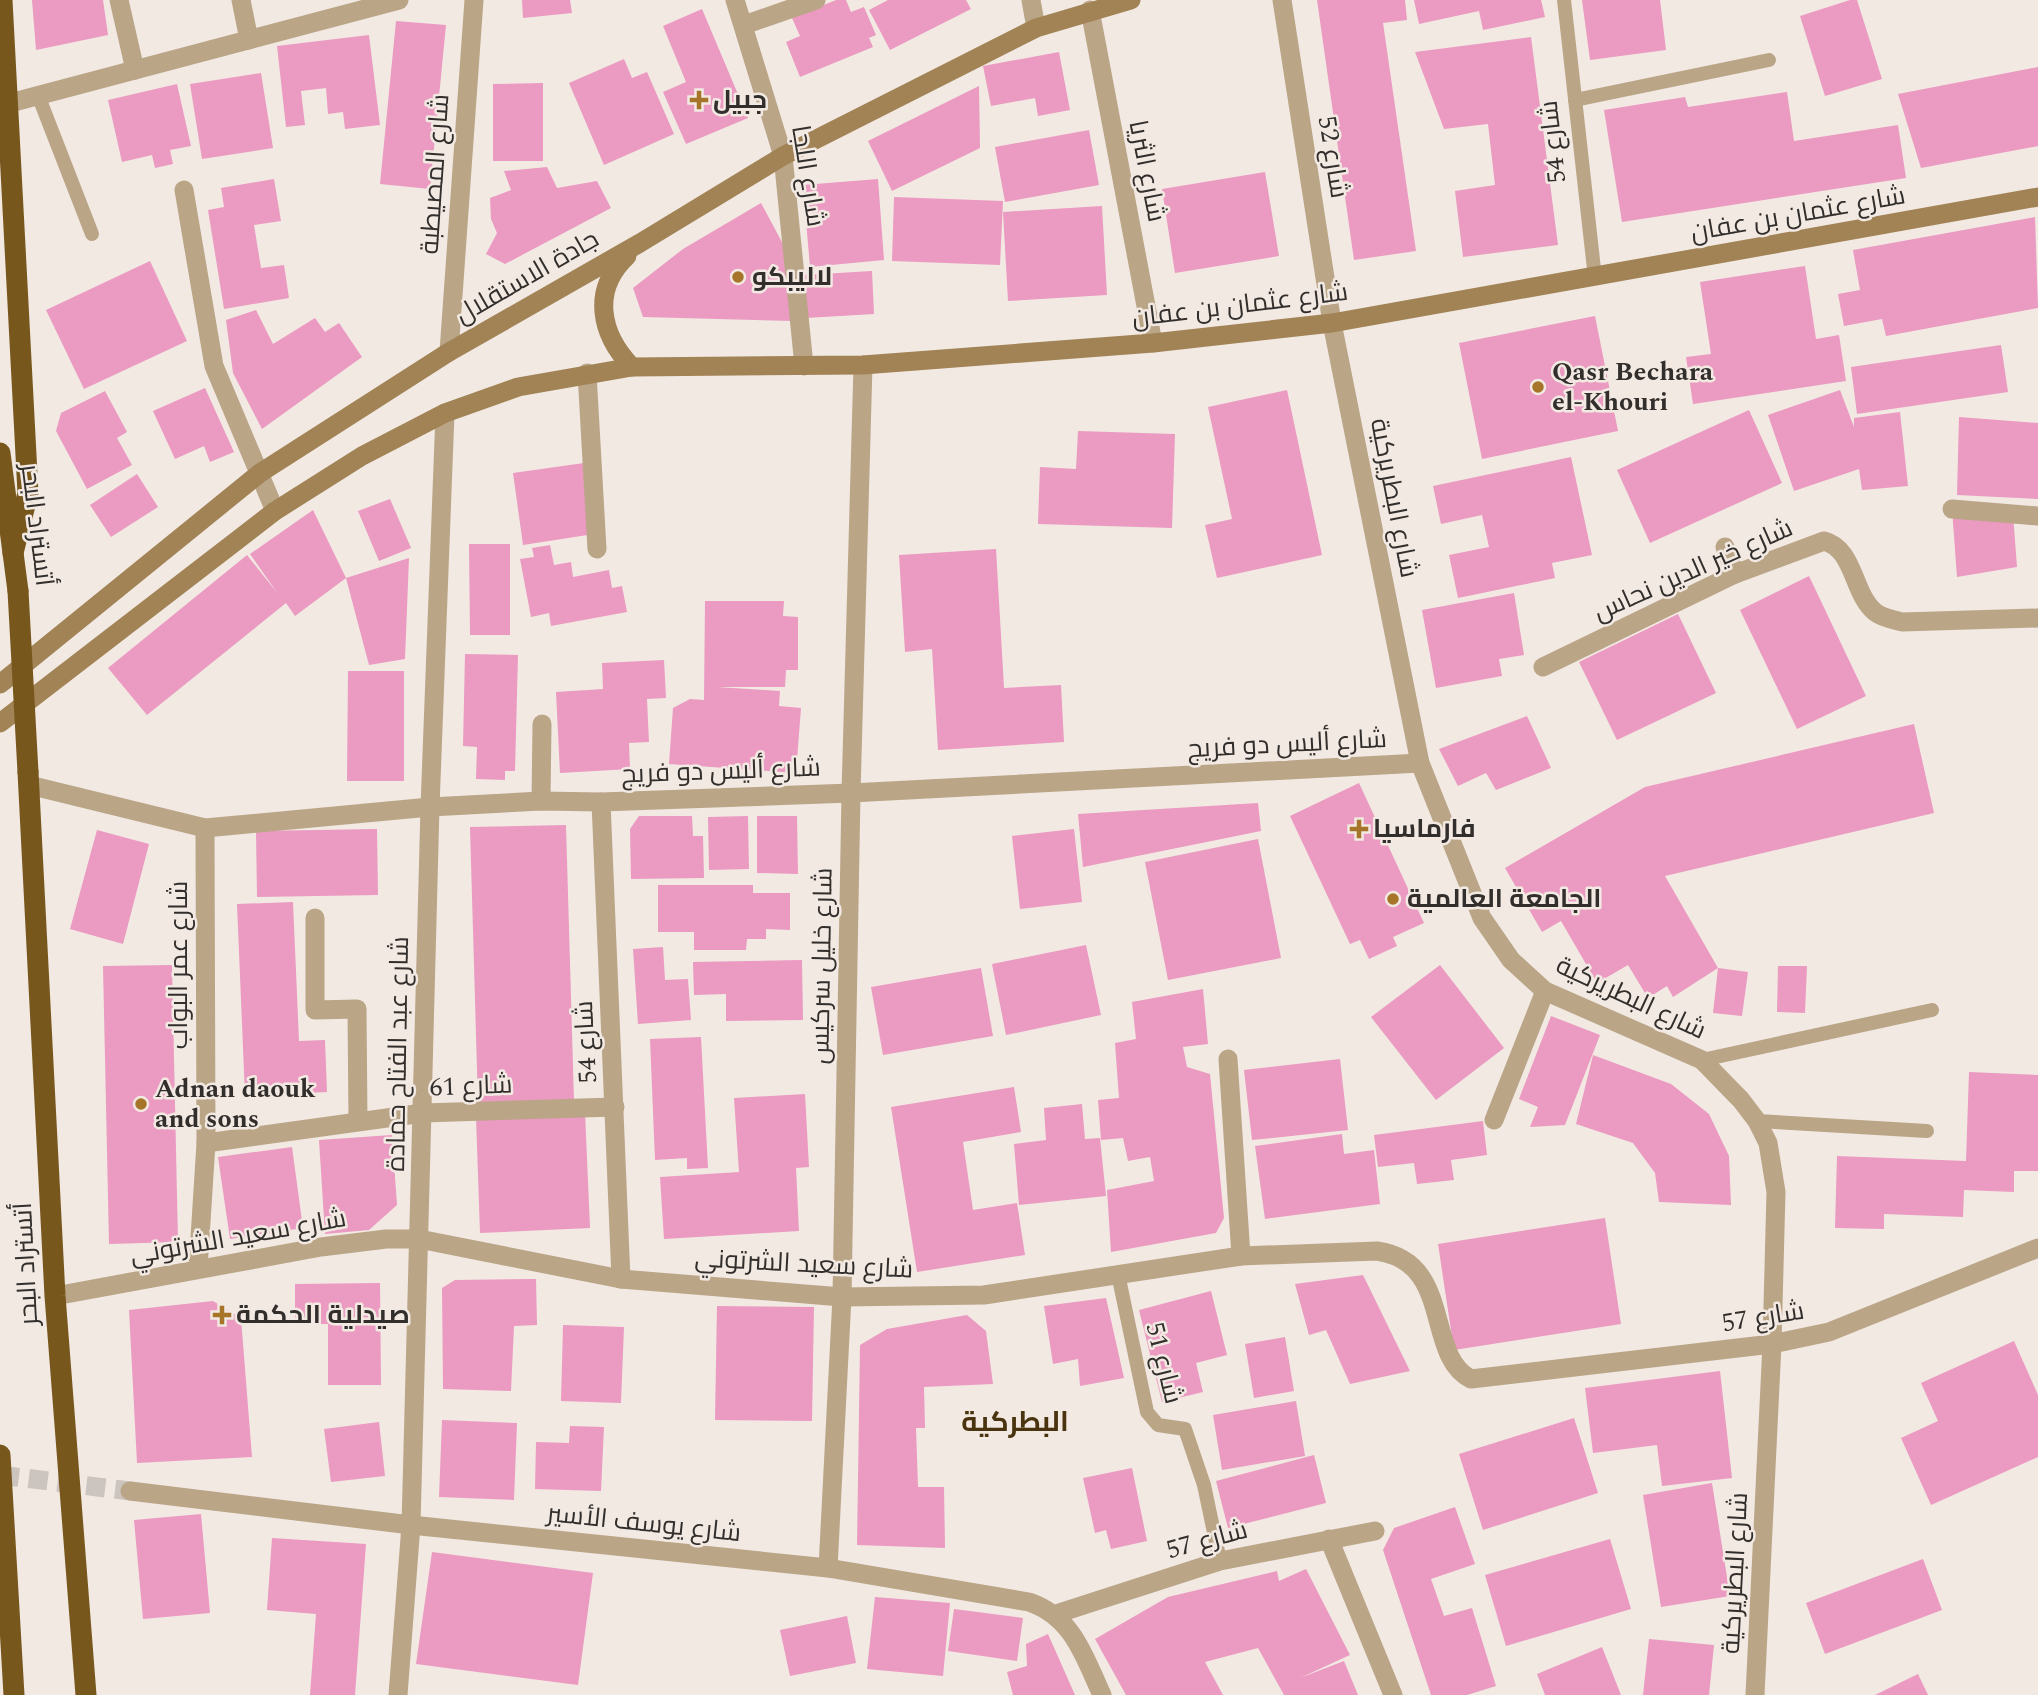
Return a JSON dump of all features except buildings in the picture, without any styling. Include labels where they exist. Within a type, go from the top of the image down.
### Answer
[{"type":"highway","points":[[2,0],[10,103],[28,494],[13,553]]},
{"type":"highway","name":"أتستراد البحر","points":[[0,453],[18,591],[55,1296],[86,1695]]},
{"type":"highway","points":[[0,1455],[7,1615],[14,1695]]},
{"type":"highway","points":[[80,1613],[98,1695]]},
{"type":"highway","points":[[7,1615],[7,1695]]},
{"type":"main road","name":"جادة الاستقلال","points":[[3,678],[260,473],[449,352],[640,243],[783,156],[1036,28],[1088,5],[1131,0]]},
{"type":"main road","name":"شارع عثمان بن عفان","points":[[444,413],[519,387],[632,367],[863,365],[1153,343],[1332,323],[2038,197]]},
{"type":"main road","points":[[632,367],[609,338],[603,304],[604,292],[617,265],[640,243]]},
{"type":"main road","points":[[3,721],[275,511],[362,456],[444,413]]},
{"type":"main road","points":[[3,678],[3,721]]},
{"type":"street","points":[[119,0],[135,70]]},
{"type":"street","points":[[241,0],[249,40]]},
{"type":"street","points":[[10,103],[399,0]]},
{"type":"street","name":"شارع المصيطبة","points":[[449,352],[474,0]]},
{"type":"street","name":"شارع اللجا","points":[[735,0],[783,156],[804,366]]},
{"type":"street","points":[[744,25],[816,0]]},
{"type":"street","points":[[1031,0],[1036,28]]},
{"type":"street","name":"شارع 52","points":[[1282,0],[1332,323]]},
{"type":"street","name":"شارع الثريا","points":[[1088,5],[1153,343]]},
{"type":"street","points":[[184,190],[214,366],[275,511]]},
{"type":"street","name":"شارع البطريركية","points":[[1332,323],[1420,763],[1482,918],[1511,960],[1545,991],[1702,1060],[1741,1100],[1768,1143],[1776,1192],[1772,1344],[1755,1695]]},
{"type":"street","name":"شارع خليل سركيس","points":[[828,1568],[842,1297],[851,793],[863,365]]},
{"type":"street","points":[[587,373],[597,550]]},
{"type":"street","name":"شارع عبد الفتاح حمادة","points":[[398,1695],[411,1525],[430,807],[444,413]]},
{"type":"street","points":[[1952,509],[2038,516]]},
{"type":"street","name":"شارع خير الدين نحاس","points":[[1543,667],[1735,574],[1824,541],[1835,544],[1842,551],[1867,604],[1883,617],[1902,622],[2038,618]]},
{"type":"street","points":[[1725,547],[1735,574]]},
{"type":"street","points":[[541,801],[542,724]]},
{"type":"street","name":"شارع أليس دو فريج","points":[[29,779],[205,828],[430,807],[541,801],[601,802],[851,793],[1420,763]]},
{"type":"street","name":"شارع 54","points":[[601,802],[621,1279]]},
{"type":"street","name":"شارع عمر البواب","points":[[198,1269],[206,1143],[205,828]]},
{"type":"street","points":[[316,918],[315,1010],[357,1009],[358,1121]]},
{"type":"street","points":[[1494,1121],[1545,991]]},
{"type":"street","points":[[1228,1059],[1241,1256]]},
{"type":"street","name":"شارع 61","points":[[206,1143],[423,1113],[615,1107]]},
{"type":"street","name":"شارع سعيد الشرتوني","points":[[55,1296],[353,1242],[418,1239],[621,1279],[842,1297],[985,1295],[1241,1256],[1377,1251],[1393,1253],[1405,1259],[1427,1286],[1456,1367],[1462,1375],[1481,1381]]},
{"type":"street","name":"شارع 57","points":[[1481,1381],[1772,1344],[1829,1332],[2038,1248]]},
{"type":"street","name":"شارع يوسف الأسير","points":[[130,1491],[411,1525],[828,1568],[1029,1602],[1056,1614]]},
{"type":"street","name":"شارع 57","points":[[1056,1614],[1220,1561],[1375,1531]]},
{"type":"street","points":[[1329,1539],[1393,1695]]},
{"type":"street","points":[[1056,1614],[1075,1636],[1102,1695]]},
{"type":"lane","name":"شارع 54","points":[[1564,0],[1595,278]]},
{"type":"lane","points":[[1575,100],[1769,60]]},
{"type":"lane","points":[[38,95],[92,234]]},
{"type":"lane","points":[[1702,1060],[1932,1010]]},
{"type":"lane","points":[[1756,1121],[1927,1131]]},
{"type":"lane","name":"شارع 51","points":[[1118,1274],[1147,1412],[1158,1425],[1185,1429],[1204,1485],[1220,1561]]},
{"type":"tunnel","points":[[0,1475],[130,1491]]},
{"type":"place","name":"جبيل","points":[[699,100]]},
{"type":"place","name":"لاليبكو","points":[[738,277]]},
{"type":"place","name":"Qasr Bechara el-Khouri","points":[[1538,387]]},
{"type":"place","name":"فارماسيا","points":[[1359,829]]},
{"type":"place","name":"الجامعة العالمية","points":[[1393,899]]},
{"type":"place","name":"Adnan daouk and sons","points":[[141,1104]]},
{"type":"place","name":"صيدلية الحكمة","points":[[222,1315]]},
{"type":"district","name":"البطركية","points":[[1015,1422]]}]
